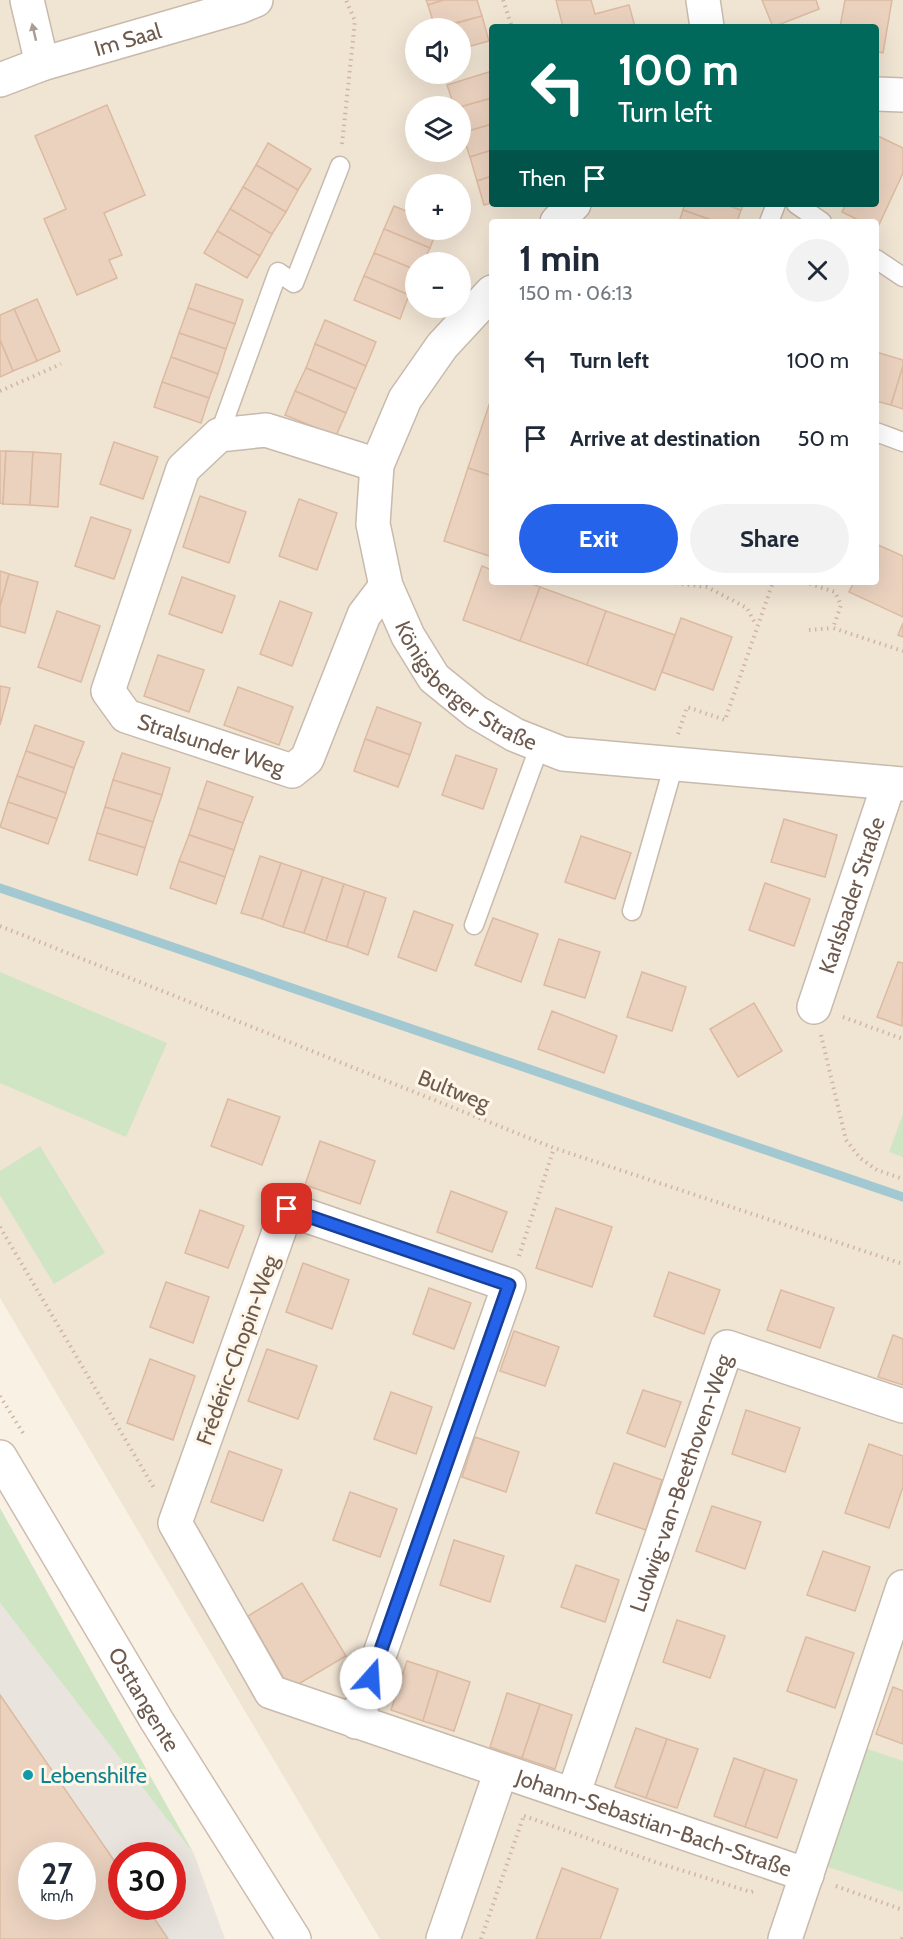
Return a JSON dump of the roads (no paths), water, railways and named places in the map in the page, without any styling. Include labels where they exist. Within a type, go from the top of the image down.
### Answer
[{"type":"street","points":[[27,0],[42,64]]},
{"type":"street","name":"Im Saal","points":[[0,80],[42,64],[239,7],[256,0]]},
{"type":"street","points":[[703,0],[707,24]]},
{"type":"street","points":[[879,94],[903,95]]},
{"type":"street","points":[[560,219],[571,207]]},
{"type":"street","name":"Königsberger Straße","points":[[489,295],[442,346],[405,399],[377,465],[374,524],[386,586],[408,636],[434,678],[476,712],[515,735],[563,754],[896,784]]},
{"type":"street","points":[[219,435],[266,430],[377,465]]},
{"type":"street","name":"Stralsunder Weg","points":[[219,435],[183,469],[108,691],[126,716],[292,771],[307,759],[364,615],[386,586]]},
{"type":"street","name":"Karlsbader Straße","points":[[814,1007],[896,784]]},
{"type":"street","name":"Frédéric-Chopin-Weg","points":[[271,1692],[175,1523],[287,1209],[509,1285],[356,1722]]},
{"type":"street","name":"Ludwig-van-Beethoven-Weg","points":[[573,1795],[728,1347],[903,1406]]},
{"type":"street","name":"Osttangente","points":[[0,1457],[157,1721],[294,1939]]},
{"type":"street","points":[[785,1939],[903,1587]]},
{"type":"street","name":"Johann-Sebastian-Bach-Straße","points":[[271,1692],[807,1875]]},
{"type":"street","name":"Johann-Sebastian-Bach-Straße","points":[[443,1939],[501,1771]]},
{"type":"lane","name":"Stralsunder Weg","points":[[219,435],[278,272],[294,283],[339,166]]},
{"type":"lane","points":[[800,207],[818,219]]},
{"type":"lane","points":[[879,261],[903,277]]},
{"type":"lane","points":[[879,433],[903,442]]},
{"type":"lane","points":[[474,925],[540,745]]},
{"type":"lane","points":[[632,911],[671,764]]},
{"type":"waterway","points":[[0,888],[903,1197]]},
{"type":"place","name":"Lebenshilfe","points":[[28,1775]]}]
